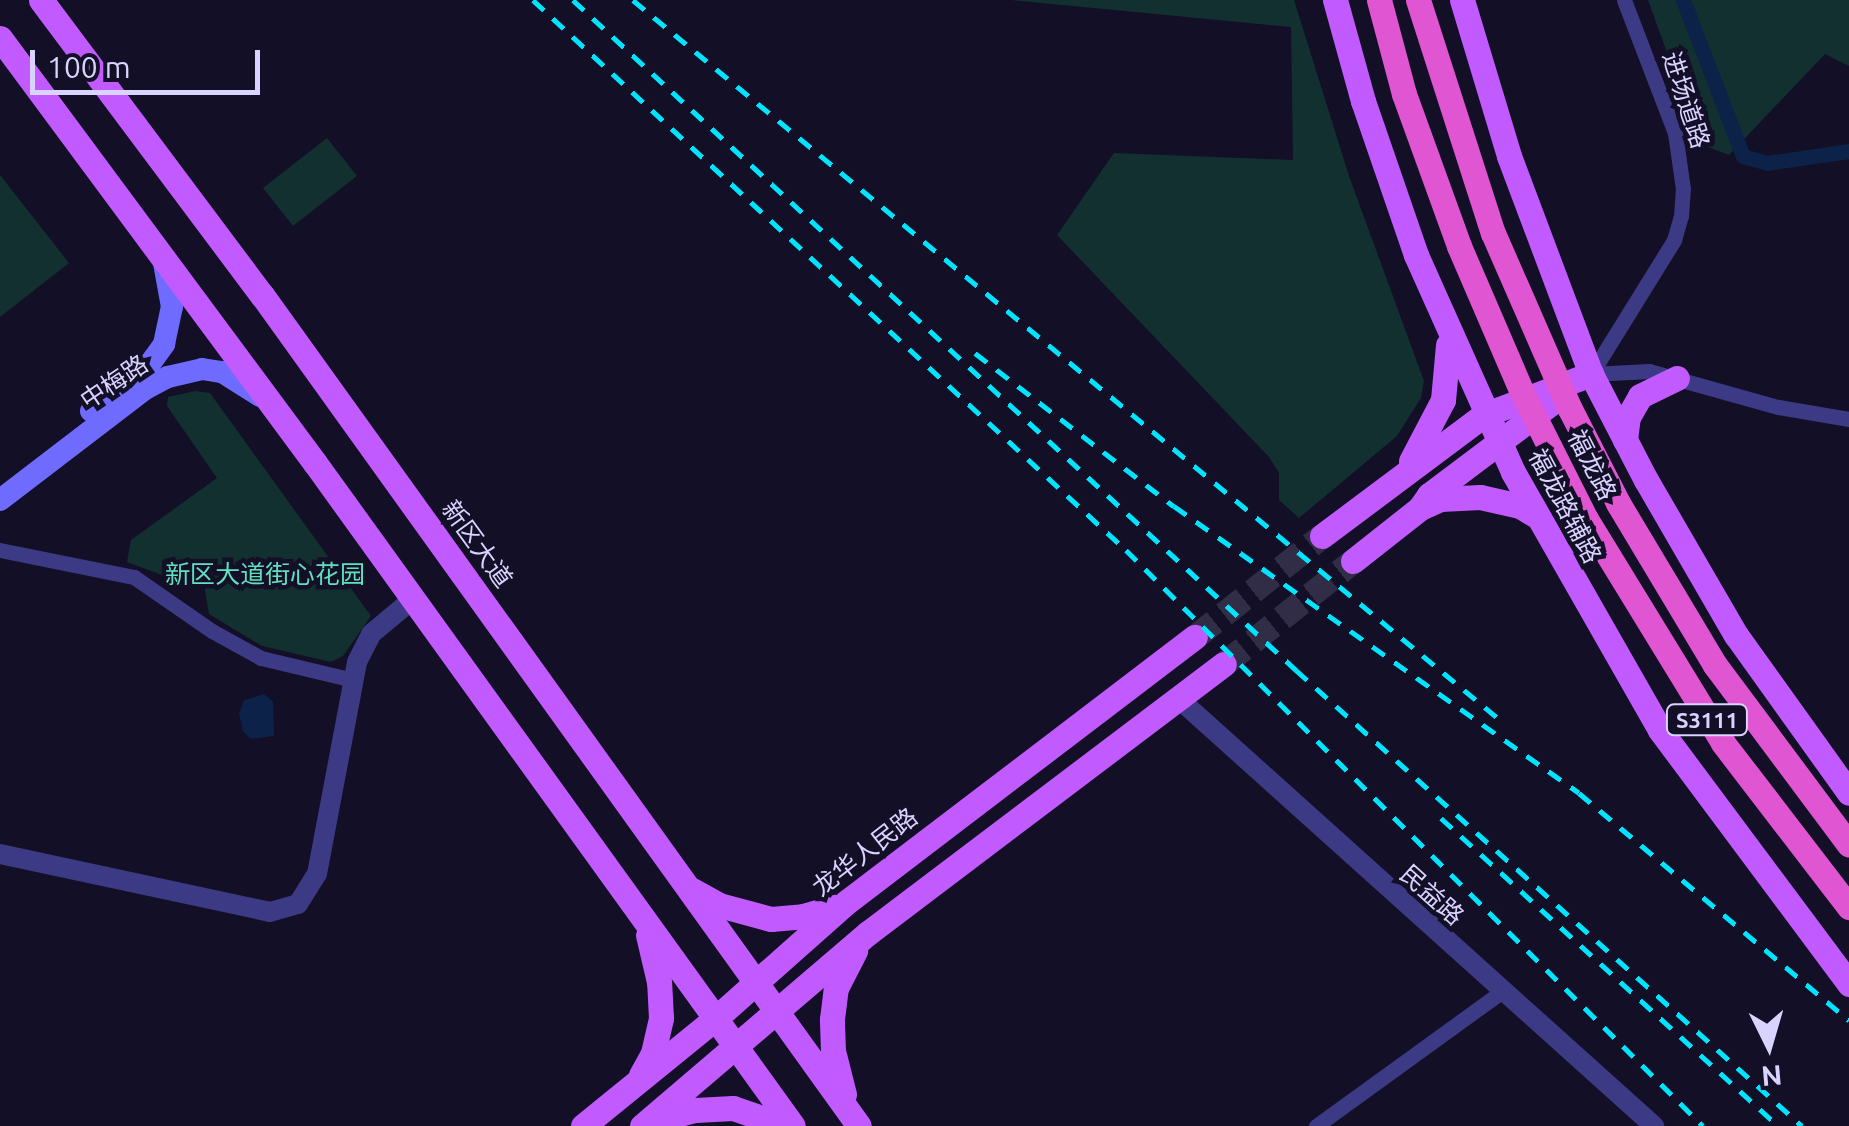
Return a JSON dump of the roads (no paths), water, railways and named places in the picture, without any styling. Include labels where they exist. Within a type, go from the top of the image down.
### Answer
[{"type":"highway","name":"福龙路","points":[[1379,0],[1404,94],[1459,246],[1522,392],[1586,519],[1722,743],[1849,907]]},
{"type":"highway","name":"福龙路","points":[[1418,0],[1493,233],[1544,353],[1618,503],[1715,665],[1849,845]]},
{"type":"main road","name":"新区大道","points":[[41,0],[263,296],[678,879],[858,1124]]},
{"type":"main road","name":"福龙路辅路","points":[[1335,0],[1391,189],[1497,441],[1660,730],[1849,984]]},
{"type":"main road","points":[[1462,0],[1510,156],[1591,374],[1736,635],[1849,793]]},
{"type":"main road","points":[[0,38],[156,246],[794,1126]]},
{"type":"main road","name":"中梅路","points":[[0,480],[138,374],[164,344],[172,307],[165,267],[156,246]]},
{"type":"main road","points":[[1405,470],[1443,400],[1449,374],[1446,326]]},
{"type":"main road","name":"中梅路","points":[[0,500],[146,389],[179,373],[202,369],[222,372],[271,404]]},
{"type":"main road","points":[[1322,536],[1405,470],[1484,415],[1591,374]]},
{"type":"main road","points":[[1353,561],[1497,441],[1591,374]]},
{"type":"main road","points":[[1625,440],[1628,417],[1640,396],[1677,378]]},
{"type":"main road","points":[[1420,508],[1440,499],[1480,497],[1520,506],[1538,517]]},
{"type":"main road","name":"龙华人民路","points":[[583,1126],[716,1018],[848,901],[1195,637]]},
{"type":"main road","points":[[642,1126],[868,933],[1224,664]]},
{"type":"main road","points":[[678,879],[719,905],[771,918],[817,913],[848,901]]},
{"type":"main road","points":[[625,1094],[645,1069],[661,1022],[657,971],[638,910]]},
{"type":"main road","points":[[858,1124],[836,1067],[832,1019],[842,973],[868,933]]},
{"type":"main road","points":[[642,1126],[676,1114],[716,1108],[754,1112],[785,1126]]},
{"type":"street","name":"进场道路","points":[[1591,374],[1674,240],[1681,216],[1683,189],[1675,133],[1624,0]]},
{"type":"street","points":[[1591,374],[1634,369],[1778,407],[1849,419]]},
{"type":"street","points":[[0,550],[134,577],[212,632],[262,658],[353,680]]},
{"type":"street","points":[[0,854],[270,912],[290,909],[309,892],[317,874],[353,680],[371,634],[412,599]]},
{"type":"street","name":"民益路","points":[[1178,699],[1654,1126]]},
{"type":"street","points":[[1316,1126],[1501,992]]},
{"type":"water","points":[[264,694],[273,702],[274,736],[251,739],[243,731],[239,713],[244,700]]},
{"type":"waterway","points":[[1683,0],[1743,156],[1767,163],[1849,151]]},
{"type":"tunnel","points":[[1195,637],[1322,536]]},
{"type":"tunnel","points":[[1224,664],[1353,561]]},
{"type":"railway","points":[[533,0],[1126,550],[1703,1126]]},
{"type":"railway","points":[[573,0],[1296,670],[1802,1126]]},
{"type":"railway","points":[[633,0],[1504,723]]},
{"type":"railway","points":[[975,353],[1174,506],[1579,793],[1849,1020]]},
{"type":"railway","points":[[1441,818],[1778,1126]]},
{"type":"park label","name":"新区大道街心花园","points":[[265,574]]}]
